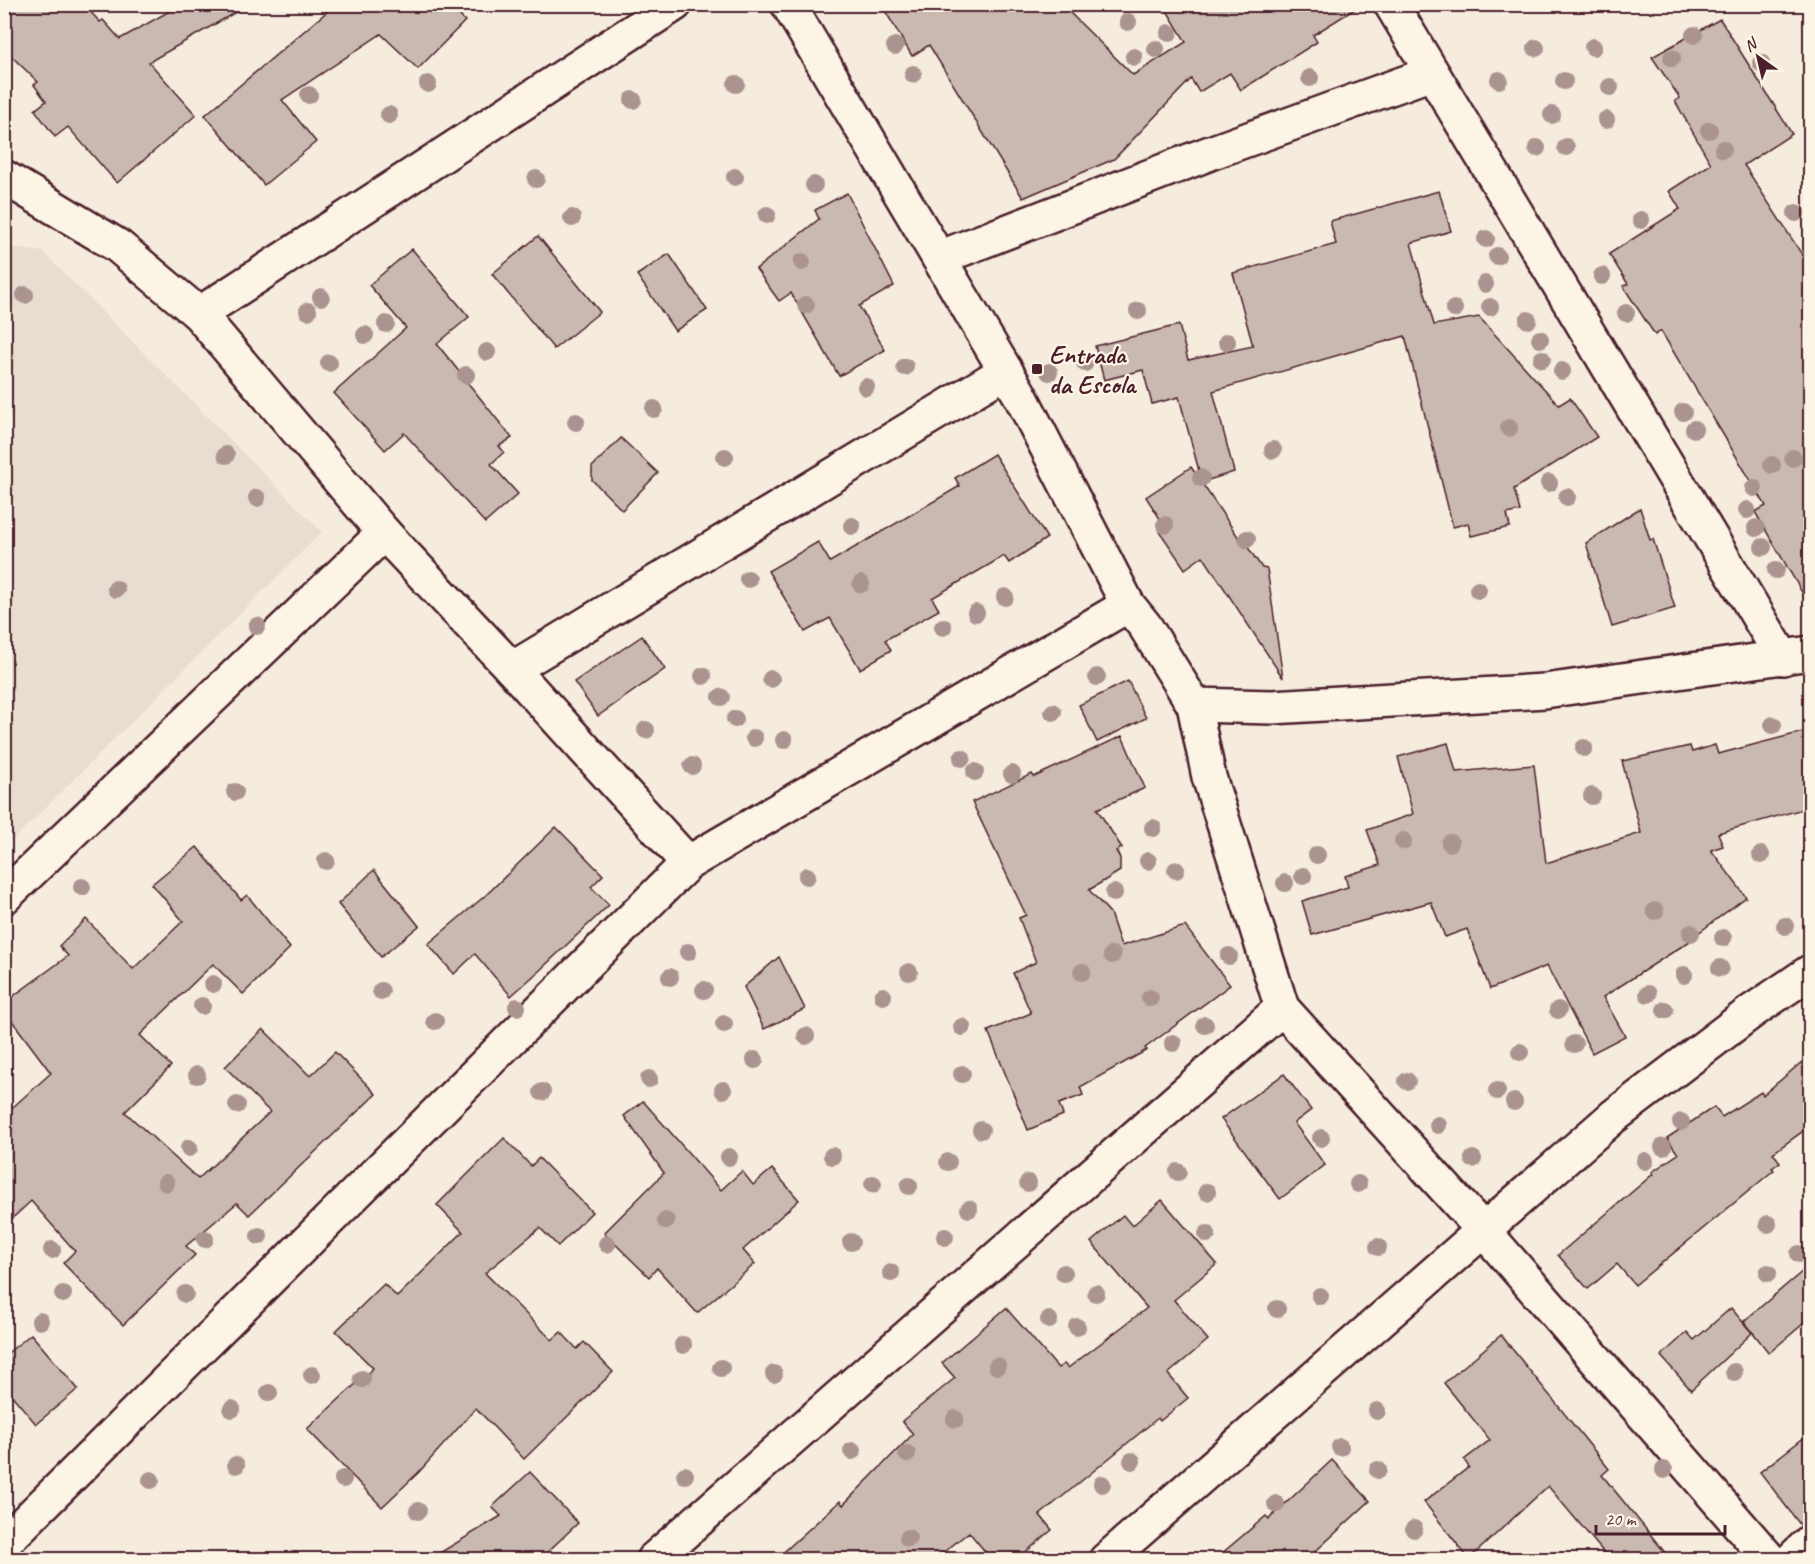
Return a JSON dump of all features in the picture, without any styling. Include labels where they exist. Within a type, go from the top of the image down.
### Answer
[{"type":"street","points":[[199,314],[675,4]]},
{"type":"street","points":[[788,4],[1020,394],[1128,605],[1146,626],[1194,705],[1209,777],[1282,1008],[1484,1231],[1770,1560]]},
{"type":"street","points":[[1194,705],[1272,707],[1545,691],[1797,656],[1391,4]]},
{"type":"street","points":[[939,258],[1210,153],[1432,72]]},
{"type":"street","points":[[4,177],[118,246],[199,314],[384,533],[512,669],[688,863]]},
{"type":"street","points":[[512,669],[1006,371]]},
{"type":"street","points":[[4,897],[384,533]]},
{"type":"street","points":[[4,1543],[688,863],[1128,605]]},
{"type":"street","points":[[1106,1560],[1614,1116],[1750,1012],[1810,972]]},
{"type":"street","points":[[653,1560],[1282,1008]]},
{"type":"street","points":[[1791,1560],[1810,1542]]},
{"type":"shaded area","points":[[5,246],[43,252],[322,532],[5,848]]},
{"type":"building","points":[[4,4],[83,4],[100,22],[103,20],[120,39],[182,4],[250,4],[149,62],[196,115],[117,183],[68,127],[55,137],[35,110],[46,101],[34,85],[38,82],[4,49]]},
{"type":"building","points":[[336,4],[448,4],[465,21],[418,69],[381,34],[282,100],[316,142],[264,185],[205,115]]},
{"type":"building","points":[[881,4],[1061,4],[1133,75],[1186,42],[1163,4],[1363,4],[1313,35],[1317,42],[1241,90],[1230,73],[1199,92],[1191,79],[1114,159],[1023,198],[929,45],[912,56]]},
{"type":"building","points":[[1720,19],[1792,134],[1744,165],[1810,267],[1810,606],[1755,512],[1766,506],[1661,331],[1655,335],[1623,286],[1628,284],[1609,254],[1680,209],[1669,191],[1711,164],[1675,101],[1680,98],[1652,57]]},
{"type":"building","points":[[1439,191],[1451,231],[1411,243],[1434,325],[1479,317],[1559,405],[1570,398],[1597,437],[1514,489],[1520,511],[1507,514],[1510,527],[1471,536],[1468,523],[1453,527],[1405,336],[1213,391],[1234,472],[1202,482],[1179,397],[1152,404],[1143,370],[1104,380],[1095,346],[1179,325],[1188,360],[1253,346],[1233,273],[1336,244],[1330,221]]},
{"type":"building","points":[[847,193],[894,286],[859,306],[885,350],[839,376],[791,293],[779,301],[756,269],[819,219],[815,210]]},
{"type":"building","points":[[538,236],[600,312],[554,349],[492,274]]},
{"type":"building","points":[[412,249],[469,317],[437,344],[512,438],[499,446],[504,452],[491,464],[518,494],[485,523],[404,433],[385,450],[334,393],[406,328],[369,285]]},
{"type":"building","points":[[669,254],[707,310],[675,331],[637,275]]},
{"type":"building","points":[[621,438],[658,473],[622,510],[592,480],[592,467]]},
{"type":"building","points":[[994,454],[1047,538],[1009,563],[1004,556],[932,598],[939,610],[885,640],[891,650],[860,669],[830,618],[805,632],[768,571],[818,542],[830,562],[960,486],[955,478]]},
{"type":"building","points":[[1191,467],[1245,547],[1247,546],[1262,568],[1267,569],[1283,678],[1203,556],[1185,569],[1160,532],[1166,528],[1146,497]]},
{"type":"building","points":[[1640,508],[1650,540],[1653,539],[1675,608],[1612,627],[1586,543]]},
{"type":"building","points":[[642,636],[665,669],[598,716],[574,682]]},
{"type":"building","points":[[1128,681],[1146,718],[1097,742],[1079,705]]},
{"type":"building","points":[[1810,730],[1810,807],[1718,833],[1723,846],[1711,850],[1746,897],[1690,941],[1603,997],[1625,1036],[1592,1053],[1547,966],[1490,989],[1467,929],[1445,937],[1431,902],[1312,935],[1302,901],[1348,887],[1345,876],[1380,865],[1367,830],[1413,814],[1398,757],[1448,743],[1456,772],[1534,765],[1546,863],[1641,833],[1622,761],[1690,746],[1692,752],[1715,745],[1718,754]]},
{"type":"building","points":[[1122,736],[1145,788],[1097,809],[1122,848],[1116,851],[1120,858],[1120,871],[1089,890],[1110,913],[1121,946],[1185,926],[1230,985],[1145,1048],[1147,1050],[1080,1087],[1083,1095],[1059,1104],[1063,1115],[1028,1130],[988,1031],[1031,1013],[1013,973],[1036,962],[1019,918],[1026,915],[972,802],[1032,774],[1034,777]]},
{"type":"building","points":[[556,827],[603,875],[591,887],[609,905],[511,996],[475,954],[454,974],[428,944],[486,895]]},
{"type":"building","points":[[197,847],[241,900],[247,895],[290,948],[243,994],[213,964],[140,1035],[171,1066],[125,1112],[198,1179],[270,1112],[225,1067],[263,1029],[310,1076],[335,1052],[376,1094],[249,1215],[237,1203],[186,1246],[195,1255],[123,1325],[63,1263],[75,1251],[31,1201],[4,1226],[4,1115],[51,1073],[4,1010],[4,1003],[68,956],[59,946],[86,919],[133,969],[183,921],[152,884]]},
{"type":"building","points":[[374,870],[419,926],[381,957],[338,904]]},
{"type":"building","points":[[779,957],[805,1009],[764,1029],[744,987]]},
{"type":"building","points":[[1810,1055],[1810,1126],[1773,1153],[1780,1162],[1772,1168],[1774,1170],[1635,1285],[1617,1264],[1588,1289],[1558,1255],[1653,1174],[1652,1172],[1678,1154],[1667,1138],[1714,1107],[1722,1117],[1761,1092],[1763,1095]]},
{"type":"building","points":[[1284,1074],[1311,1110],[1294,1123],[1325,1165],[1280,1199],[1221,1119]]},
{"type":"building","points":[[643,1101],[721,1190],[742,1171],[753,1185],[772,1169],[799,1200],[743,1250],[755,1264],[697,1313],[657,1268],[649,1277],[604,1233],[664,1173],[624,1116]]},
{"type":"building","points":[[504,1138],[531,1166],[539,1158],[592,1212],[558,1246],[540,1228],[485,1273],[552,1340],[561,1332],[577,1349],[584,1342],[613,1372],[524,1459],[476,1408],[419,1472],[382,1507],[307,1429],[373,1368],[336,1331],[384,1284],[397,1297],[463,1232],[437,1205]]},
{"type":"building","points":[[1162,1200],[1217,1264],[1174,1300],[1208,1340],[1168,1374],[1188,1398],[1160,1421],[1158,1418],[1040,1515],[1052,1530],[1016,1560],[992,1560],[969,1532],[934,1560],[775,1560],[840,1501],[843,1505],[913,1434],[902,1421],[955,1378],[942,1363],[1006,1308],[1058,1368],[1064,1364],[1068,1368],[1147,1308],[1091,1242],[1123,1215],[1132,1226]]},
{"type":"building","points":[[1810,1265],[1810,1318],[1769,1353],[1744,1321]]},
{"type":"building","points":[[1731,1308],[1752,1333],[1691,1390],[1661,1356],[1687,1332],[1694,1340]]},
{"type":"building","points":[[31,1334],[78,1389],[36,1424],[4,1386],[4,1356]]},
{"type":"building","points":[[1501,1335],[1609,1469],[1602,1475],[1671,1560],[1610,1560],[1548,1486],[1469,1559],[1424,1502],[1469,1467],[1464,1460],[1490,1440],[1444,1383]]},
{"type":"building","points":[[1810,1433],[1810,1524],[1801,1526],[1760,1472]]},
{"type":"building","points":[[1332,1460],[1370,1501],[1306,1560],[1214,1560],[1266,1516],[1269,1519]]},
{"type":"building","points":[[530,1472],[578,1523],[539,1560],[428,1560],[501,1516],[492,1507]]},
{"type":"place","name":"Entrada da Escola","points":[[1037,369]]}]
